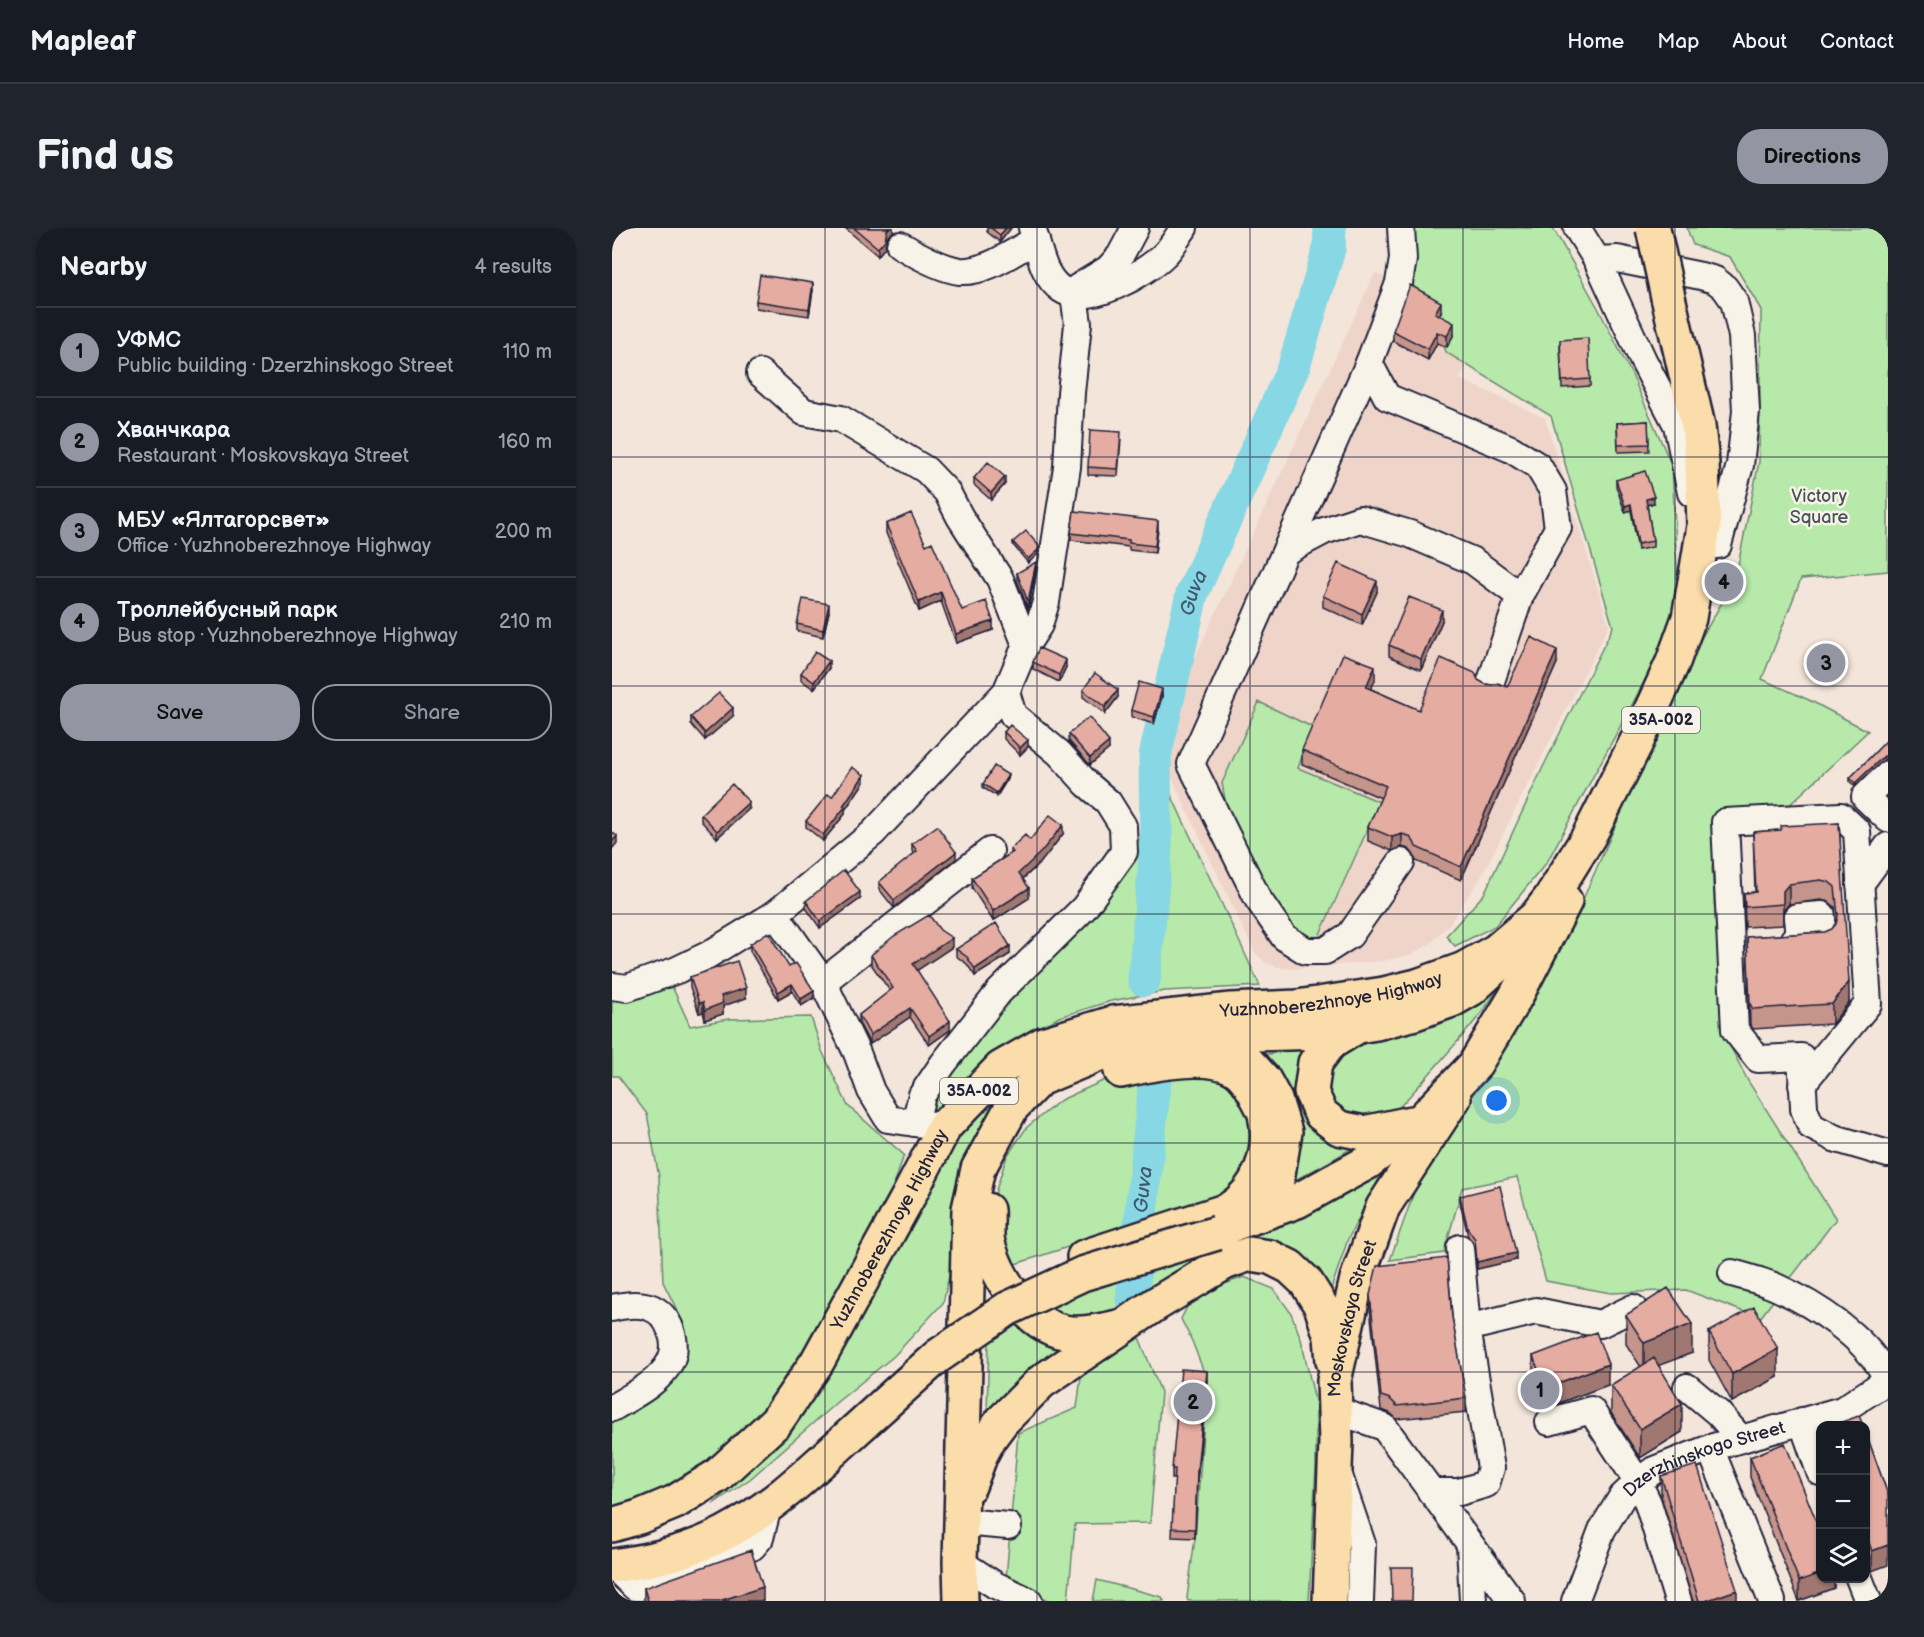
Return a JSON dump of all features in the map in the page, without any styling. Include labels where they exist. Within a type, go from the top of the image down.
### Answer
[{"type":"main road","name":"Yuzhnoberezhnoye Highway","points":[[612,1566],[642,1563],[685,1551],[725,1533],[768,1507],[807,1474],[936,1349],[957,1321],[980,1304],[1024,1280],[1073,1261],[1297,1201],[1368,1162],[1421,1121],[1474,1066],[1516,996],[1649,745],[1684,672],[1700,631],[1718,545],[1717,459],[1699,358],[1653,228]]},
{"type":"main road","name":"Yuzhnoberezhnoye Highway","points":[[612,1525],[675,1502],[717,1476],[776,1422],[817,1362],[908,1197],[930,1125],[1001,1068],[1043,1044],[1113,1023],[1232,1010],[1297,1007],[1384,994],[1417,986],[1464,969],[1496,951],[1527,926],[1550,899],[1589,836],[1638,739],[1673,662],[1689,618],[1697,577],[1704,526],[1702,463],[1698,426],[1675,295],[1667,228]]},
{"type":"main road","points":[[962,1601],[960,1562],[969,1209],[978,1169],[1012,1107],[1039,1079],[1111,1049],[1222,1035],[1322,1032],[1386,1021],[1452,1000],[1471,989],[1496,966],[1527,926]]},
{"type":"main road","points":[[1358,1026],[1330,1043],[1314,1063],[1311,1092],[1321,1114],[1339,1128],[1364,1134],[1421,1121]]},
{"type":"main road","points":[[1221,1221],[1253,1211],[1269,1193],[1277,1180],[1285,1132],[1275,1101],[1264,1080],[1222,1035]]},
{"type":"main road","points":[[1122,1326],[1093,1332],[1070,1333],[1046,1324],[1038,1320],[1017,1300],[995,1263],[988,1245],[987,1184],[1001,1153],[1030,1112],[1066,1089],[1096,1076],[1143,1065],[1207,1060],[1235,1069],[1250,1084],[1265,1113],[1268,1140],[1265,1157],[1251,1191],[1221,1221]]},
{"type":"main road","name":"Moskovskaya Street","points":[[1330,1601],[1335,1395],[1357,1280],[1383,1207],[1474,1066]]},
{"type":"main road","name":"Yuzhnoberezhnoye Highway","points":[[612,1556],[679,1540],[720,1524],[764,1497],[936,1349],[1007,1309],[1082,1274],[1221,1221]]},
{"type":"main road","points":[[962,1512],[981,1454],[1002,1421],[1041,1382],[1122,1326],[1224,1263],[1249,1254],[1270,1257],[1290,1267],[1306,1282],[1321,1306],[1330,1336],[1335,1395]]},
{"type":"street","points":[[612,986],[627,988],[677,970],[708,955],[775,914],[873,833],[1006,692],[1026,645],[1039,625],[1046,602],[1067,466],[1078,324],[1074,294],[1077,288],[1108,269],[1120,256],[1135,228]]},
{"type":"street","points":[[900,245],[953,270],[962,271],[978,269],[1034,234],[1049,275],[1061,289],[1074,294],[1101,291],[1141,273],[1166,253],[1184,228]]},
{"type":"street","points":[[1401,228],[1402,259],[1399,284],[1369,363],[1191,764],[1258,899],[1284,937],[1306,951],[1325,951],[1350,934],[1401,862]]},
{"type":"street","points":[[1577,228],[1597,260],[1643,360],[1677,425],[1693,504],[1697,577]]},
{"type":"street","points":[[1597,260],[1617,259],[1701,276],[1714,280],[1725,288],[1734,301],[1742,336],[1746,411],[1740,465],[1718,545]]},
{"type":"street","points":[[1369,363],[1387,397],[1511,449],[1538,466],[1553,491],[1558,528],[1520,596],[1490,684]]},
{"type":"street","points":[[760,373],[804,411],[841,419],[926,470],[933,477],[947,492],[960,517],[1000,579],[1026,645]]},
{"type":"street","points":[[1286,552],[1324,531],[1360,519],[1410,534],[1473,561],[1520,596]]},
{"type":"street","points":[[775,914],[823,982],[857,1053],[871,1091],[888,1119],[930,1125],[922,1095],[943,1064],[999,992],[1084,908],[1125,852],[1123,826],[1108,802],[1087,784],[1059,753],[1013,715],[1006,692]]},
{"type":"street","points":[[1888,774],[1865,797],[1888,819]]},
{"type":"street","points":[[1846,822],[1863,802]]},
{"type":"street","points":[[1803,1100],[1826,1055],[1868,1004],[1857,831],[1841,816],[1725,822],[1764,941],[1735,1030],[1758,1059],[1826,1055]]},
{"type":"street","points":[[1860,884],[1888,846]]},
{"type":"street","points":[[823,982],[990,851]]},
{"type":"street","points":[[1801,1057],[1803,1100],[1811,1126],[1834,1138],[1888,1154]]},
{"type":"street","points":[[1431,1492],[1459,1492],[1486,1484],[1491,1468],[1467,1328],[1460,1248]]},
{"type":"street","points":[[1732,1273],[1776,1287],[1823,1314],[1853,1334],[1879,1362],[1887,1375]]},
{"type":"street","points":[[612,1308],[637,1305],[651,1307],[662,1316],[674,1338],[674,1351],[670,1362],[661,1374],[643,1389],[612,1408]]},
{"type":"street","points":[[1467,1328],[1536,1311],[1600,1324],[1633,1308]]},
{"type":"street","name":"Dzerzhinskogo Street","points":[[1575,1601],[1602,1530],[1622,1497],[1654,1470],[1710,1448],[1842,1410],[1880,1386],[1887,1375]]},
{"type":"street","points":[[1687,1387],[1718,1413],[1741,1439]]},
{"type":"street","points":[[1335,1395],[1384,1427],[1512,1601]]},
{"type":"street","points":[[1550,1422],[1592,1410],[1638,1482],[1648,1503],[1678,1601]]},
{"type":"street","points":[[1802,1421],[1816,1459]]},
{"type":"street","points":[[1710,1448],[1772,1601]]},
{"type":"street","points":[[1335,1464],[1362,1544],[1360,1601]]},
{"type":"street","points":[[962,1512],[1008,1526]]},
{"type":"street","points":[[1470,1545],[1473,1601]]},
{"type":"street","points":[[960,1562],[995,1585],[1029,1601]]},
{"type":"street","points":[[1861,1583],[1868,1601]]},
{"type":"shaded area","points":[[1375,273],[1484,323],[1460,379],[1545,418],[1609,625],[1480,879],[1450,923],[1430,944],[1410,955],[1383,961],[1292,969],[1277,967],[1265,962],[1255,953],[1167,768],[1163,750],[1166,730],[1176,698]]},
{"type":"green space","points":[[1413,228],[1553,228],[1632,375],[1672,466],[1678,588],[1662,649],[1547,862],[1495,926],[1455,946],[1446,936],[1484,894],[1543,767],[1613,627],[1551,416],[1447,353],[1412,283]]},
{"type":"green space","name":"Victory Square","points":[[1687,228],[1888,228],[1888,571],[1801,579],[1762,679],[1811,701],[1868,731],[1783,811],[1718,814],[1712,868],[1723,1032],[1748,1081],[1836,1219],[1760,1318],[1686,1290],[1611,1293],[1546,1281],[1517,1177],[1462,1188],[1444,1253],[1390,1260],[1423,1167],[1565,940],[1688,661],[1735,580],[1759,462],[1761,310],[1730,257],[1693,245]]},
{"type":"green space","points":[[1259,702],[1312,727],[1298,768],[1380,802],[1316,943],[1285,922],[1228,817],[1222,783]]},
{"type":"green space","points":[[1161,773],[1260,986],[1165,991],[1111,1001],[1059,1017],[1007,1048],[966,1080],[938,1113],[930,1103],[969,1044],[1077,929],[1113,871],[1145,832]]},
{"type":"green space","points":[[666,973],[690,1026],[728,1019],[811,1017],[822,1051],[848,1106],[904,1155],[893,1187],[868,1241],[771,1414],[734,1446],[650,1499],[612,1514],[612,1423],[628,1415],[670,1384],[685,1355],[685,1326],[663,1282],[659,1177],[647,1114],[618,1076],[612,1076],[612,987]]},
{"type":"green space","points":[[1505,974],[1474,1023],[1385,1121],[1343,1154],[1285,1185],[1263,1055],[1330,1043]]},
{"type":"green space","points":[[1193,1037],[1010,1097],[954,1253],[943,1303],[894,1356],[837,1402],[750,1479],[713,1504],[769,1452],[816,1395],[855,1328],[938,1169],[962,1133],[991,1097],[1018,1076]]},
{"type":"green space","points":[[1185,1067],[1242,1085],[1261,1132],[1233,1194],[1012,1265],[991,1218],[996,1190],[1007,1156],[1027,1127],[1061,1100],[1105,1080],[1143,1072]]},
{"type":"green space","points":[[1391,1155],[1348,1239],[1328,1298],[1282,1252],[1110,1318],[1085,1321],[1039,1307],[1086,1290],[1127,1279],[1166,1263]]},
{"type":"green space","points":[[1244,1277],[1274,1289],[1291,1313],[1301,1339],[1316,1405],[1316,1465],[1309,1601],[1188,1601],[1187,1598],[1195,1538],[1207,1380],[1181,1319],[1190,1301],[1211,1289]]},
{"type":"green space","points":[[1021,1319],[1072,1350],[1020,1385],[987,1413],[989,1338]]},
{"type":"green space","points":[[1138,1335],[1161,1392],[1150,1523],[1075,1524],[1068,1601],[1050,1601],[1006,1579],[1018,1433],[1077,1408],[1081,1377]]},
{"type":"green space","points":[[1097,1580],[1162,1597],[1164,1601],[1093,1601]]},
{"type":"building","points":[[854,228],[889,228],[885,240],[878,248]]},
{"type":"building","points":[[991,228],[1006,228],[1000,235]]},
{"type":"building","points":[[760,275],[813,283],[809,309],[756,301]]},
{"type":"building","points":[[1410,285],[1441,302],[1435,313],[1454,323],[1447,336],[1437,332],[1428,349],[1393,331]]},
{"type":"building","points":[[1588,338],[1590,379],[1562,381],[1560,340]]},
{"type":"building","points":[[1648,421],[1649,444],[1618,445],[1617,423]]},
{"type":"building","points":[[1090,430],[1121,432],[1118,469],[1088,467]]},
{"type":"building","points":[[988,462],[1005,477],[991,493],[974,478]]},
{"type":"building","points":[[1645,471],[1654,497],[1646,499],[1653,541],[1638,544],[1631,504],[1625,506],[1616,480]]},
{"type":"building","points":[[1074,511],[1158,521],[1155,546],[1129,543],[1129,540],[1071,533]]},
{"type":"building","points":[[911,513],[926,545],[932,542],[962,610],[986,601],[993,621],[956,634],[941,592],[919,602],[886,524]]},
{"type":"building","points":[[1026,531],[1039,546],[1038,550],[1028,559],[1013,542]]},
{"type":"building","points":[[1036,562],[1028,602],[1017,573]]},
{"type":"building","points":[[1338,563],[1377,581],[1362,614],[1323,596]]},
{"type":"building","points":[[1409,597],[1442,610],[1421,659],[1389,645]]},
{"type":"building","points":[[803,599],[829,604],[823,630],[797,624]]},
{"type":"building","points":[[1531,637],[1557,650],[1461,867],[1416,847],[1409,836],[1402,834],[1392,837],[1368,827],[1386,786],[1302,750],[1343,654],[1375,666],[1366,687],[1419,710],[1441,658],[1475,673],[1478,680],[1485,684],[1498,683],[1507,687]]},
{"type":"building","points":[[1039,648],[1066,660],[1059,675],[1033,662]]},
{"type":"building","points":[[815,652],[829,661],[814,682],[801,673]]},
{"type":"building","points":[[1095,673],[1118,690],[1105,707],[1083,690]]},
{"type":"building","points":[[1139,682],[1162,689],[1154,717],[1131,710]]},
{"type":"building","points":[[719,693],[733,708],[705,733],[691,717]]},
{"type":"building","points":[[1089,717],[1109,742],[1090,758],[1069,734]]},
{"type":"building","points":[[1010,725],[1028,740],[1020,748],[1004,732]]},
{"type":"building","points":[[1888,739],[1888,756],[1884,756],[1855,783],[1850,778]]},
{"type":"building","points":[[994,766],[1008,775],[997,793],[983,784]]},
{"type":"building","points":[[852,767],[864,775],[843,806],[845,807],[823,835],[806,821],[828,794],[832,797]]},
{"type":"building","points":[[732,784],[749,802],[717,831],[701,814]]},
{"type":"building","points":[[1050,815],[1063,825],[1041,852],[1019,873],[1029,888],[993,911],[972,878],[1013,852],[1010,849],[1025,835],[1030,840]]},
{"type":"building","points":[[1839,823],[1849,982],[1832,1004],[1753,1009],[1750,1004],[1747,937],[1825,932],[1832,929],[1838,916],[1835,887],[1821,880],[1789,884],[1783,891],[1783,904],[1745,907],[1744,893],[1756,892],[1753,832],[1781,830],[1781,826]]},
{"type":"building","points":[[937,826],[956,852],[894,900],[879,882],[917,851],[912,844]]},
{"type":"building","points":[[612,832],[617,836],[612,842]]},
{"type":"building","points":[[844,870],[860,892],[820,921],[806,901]]},
{"type":"building","points":[[929,915],[940,930],[952,938],[913,964],[950,1021],[929,1036],[910,1008],[870,1035],[859,1015],[893,988],[871,955],[894,936]]},
{"type":"building","points":[[996,923],[1010,946],[975,969],[967,957],[956,949]]},
{"type":"building","points":[[768,932],[789,967],[796,963],[814,991],[801,999],[792,984],[778,992],[750,944]]},
{"type":"building","points":[[737,961],[746,988],[721,996],[723,1003],[705,1010],[703,1002],[699,1003],[690,977]]},
{"type":"building","points":[[1500,1186],[1516,1253],[1477,1262],[1475,1239],[1468,1229],[1460,1196]]},
{"type":"building","points":[[1447,1258],[1452,1317],[1466,1398],[1397,1406],[1390,1399],[1381,1396],[1370,1295],[1377,1266]]},
{"type":"building","points":[[1668,1288],[1692,1324],[1644,1343],[1626,1315]]},
{"type":"building","points":[[1754,1307],[1778,1349],[1732,1374],[1709,1332]]},
{"type":"building","points":[[1596,1332],[1608,1364],[1545,1388],[1533,1356]]},
{"type":"building","points":[[1654,1358],[1682,1404],[1640,1429],[1611,1385]]},
{"type":"building","points":[[1181,1369],[1207,1371],[1197,1471],[1195,1529],[1172,1528],[1175,1469],[1172,1469]]},
{"type":"building","points":[[1859,1416],[1861,1421],[1845,1421]]},
{"type":"building","points":[[1785,1443],[1816,1520],[1816,1575],[1799,1581],[1750,1457]]},
{"type":"building","points":[[1870,1444],[1888,1495],[1888,1545],[1872,1551],[1870,1546]]},
{"type":"building","points":[[1697,1465],[1737,1590],[1705,1601],[1699,1601],[1661,1476]]},
{"type":"building","points":[[751,1550],[763,1587],[719,1601],[648,1601],[644,1588]]},
{"type":"building","points":[[1391,1567],[1413,1567],[1412,1601],[1392,1601]]},
{"type":"waterway","name":"Guva","points":[[1144,980],[1156,848],[1155,756],[1192,594],[1294,366],[1329,249],[1330,228]]},
{"type":"waterway","name":"Guva","points":[[1132,1299],[1155,1081]]},
{"type":"place","name":"Троллейбусный парк","points":[[1724,582]]},
{"type":"place","name":"МБУ «Ялтагорсвет»","points":[[1826,663]]},
{"type":"place","name":"УФМС","points":[[1540,1390]]},
{"type":"place","name":"Хванчкара","points":[[1193,1402]]}]
